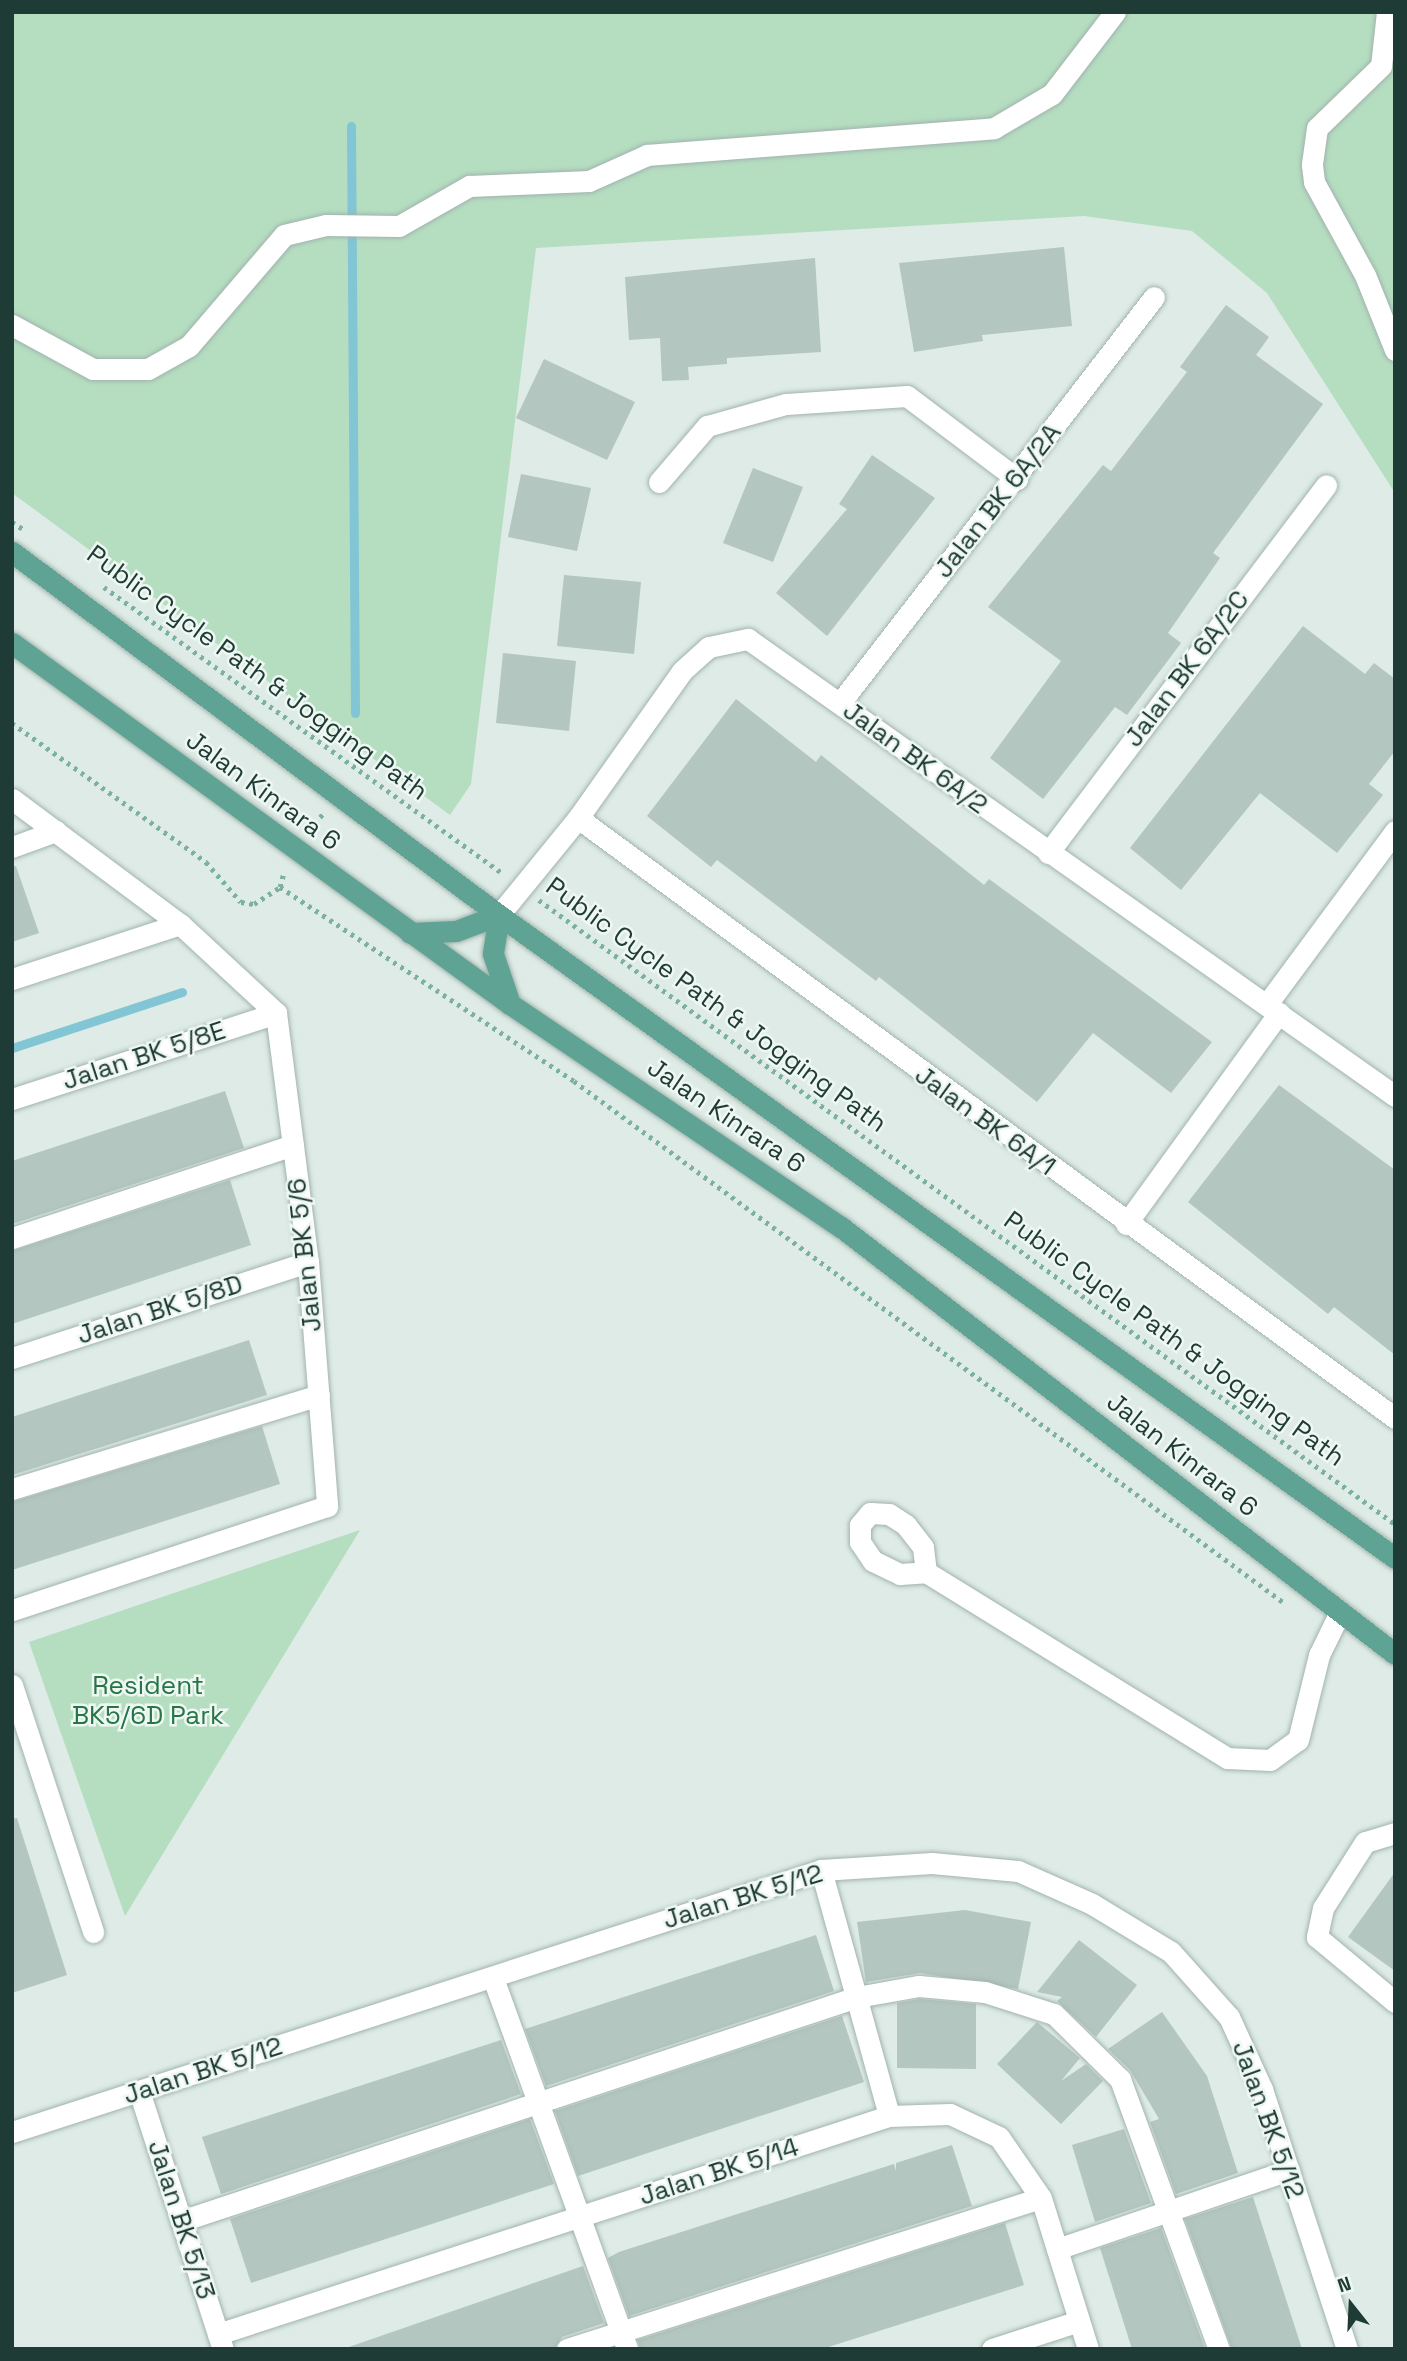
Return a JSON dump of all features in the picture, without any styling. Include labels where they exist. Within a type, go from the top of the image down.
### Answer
[{"type":"main road","name":"Jalan Kinrara 6","points":[[12,552],[499,915],[1395,1559]]},
{"type":"main road","name":"Jalan Kinrara 6","points":[[12,643],[510,1004],[841,1227],[1395,1654]]},
{"type":"main road","points":[[410,933],[456,931],[499,915],[494,954],[510,1004]]},
{"type":"street","points":[[12,325],[93,369],[148,369],[189,346],[268,246],[284,235],[326,225],[399,226],[470,186],[589,181],[647,155],[994,128],[1052,94],[1115,12]]},
{"type":"street","points":[[1387,12],[1381,65],[1317,128],[1312,165],[1314,182],[1365,275],[1395,350]]},
{"type":"street","name":"Jalan BK 6A/2A","points":[[840,703],[1017,479],[1154,297]]},
{"type":"street","points":[[659,482],[708,426],[786,404],[907,396],[1017,479]]},
{"type":"street","name":"Jalan BK 6A/2C","points":[[1048,853],[1326,485]]},
{"type":"street","name":"Jalan BK 6A/2","points":[[499,915],[578,818],[682,671],[709,647],[748,639],[1395,1096]]},
{"type":"street","points":[[12,799],[180,924],[276,1013]]},
{"type":"street","name":"Jalan BK 6A/1","points":[[578,818],[1126,1224],[1395,1418]]},
{"type":"street","points":[[12,847],[56,831]]},
{"type":"street","points":[[1126,1224],[1395,831]]},
{"type":"street","points":[[12,979],[180,924]]},
{"type":"street","name":"Jalan BK 5/8E","points":[[12,1099],[276,1013]]},
{"type":"street","name":"Jalan BK 5/6","points":[[12,1610],[327,1506],[308,1262],[276,1013]]},
{"type":"street","points":[[12,1238],[293,1145]]},
{"type":"street","name":"Jalan BK 5/8D","points":[[12,1358],[308,1262]]},
{"type":"street","points":[[12,1489],[318,1395]]},
{"type":"street","points":[[926,1572],[1227,1758],[1270,1760],[1298,1740],[1319,1655],[1340,1612]]},
{"type":"street","points":[[12,1685],[93,1932]]},
{"type":"street","points":[[1395,1833],[1365,1842],[1322,1908],[1317,1937],[1395,2002]]},
{"type":"street","name":"Jalan BK 5/12","points":[[12,2132],[821,1870],[932,1863],[1018,1871],[1092,1904],[1171,1952],[1229,2017],[1262,2089],[1347,2349]]},
{"type":"street","points":[[821,1870],[889,2116]]},
{"type":"street","points":[[493,1978],[582,2216],[624,2340]]},
{"type":"street","points":[[181,2221],[539,2100],[857,1997],[919,1986],[985,1992],[1054,2014],[1120,2079],[1173,2210],[1219,2349]]},
{"type":"street","name":"Jalan BK 5/13","points":[[139,2091],[220,2342]]},
{"type":"street","name":"Jalan BK 5/14","points":[[220,2342],[582,2216],[889,2116],[950,2113],[999,2137],[1041,2197],[1088,2349]]},
{"type":"street","points":[[1056,2249],[1289,2170]]},
{"type":"street","points":[[567,2349],[624,2340],[1041,2197]]},
{"type":"street","points":[[992,2349],[1079,2321]]},
{"type":"path","points":[[12,522],[34,537]]},
{"type":"path","name":"Public Cycle Path & Jogging Path","points":[[101,584],[1395,1524]]},
{"type":"path","points":[[12,723],[206,862],[241,902],[254,904],[280,887],[297,850],[356,768]]},
{"type":"path","points":[[280,887],[631,1122],[1296,1611]]},
{"type":"path","points":[[684,1048],[704,1021]]},
{"type":"path","points":[[631,1122],[649,1097]]},
{"type":"green space","points":[[12,12],[1395,12],[1395,493],[1267,293],[1192,231],[1084,216],[536,248],[471,784],[450,815],[12,493]]},
{"type":"green space","name":"Resident BK5/6D Park","points":[[360,1530],[125,1916],[29,1642]]},
{"type":"building","points":[[1064,247],[1072,326],[982,335],[983,341],[914,352],[899,263]]},
{"type":"building","points":[[815,258],[821,352],[727,358],[727,364],[688,367],[689,380],[662,381],[660,338],[629,340],[625,277]]},
{"type":"building","points":[[1226,305],[1269,337],[1256,355],[1323,404],[1213,553],[1220,558],[1168,633],[1181,643],[1127,715],[1115,707],[1043,799],[990,758],[1061,661],[988,607],[1103,465],[1111,471],[1187,372],[1180,367]]},
{"type":"building","points":[[544,359],[635,402],[607,460],[516,418]]},
{"type":"building","points":[[872,455],[935,498],[827,636],[776,593],[847,509],[839,504]]},
{"type":"building","points":[[753,468],[803,487],[773,562],[723,543]]},
{"type":"building","points":[[521,474],[591,488],[577,551],[508,537]]},
{"type":"building","points":[[564,575],[641,582],[634,654],[557,646]]},
{"type":"building","points":[[1303,626],[1365,674],[1374,663],[1395,679],[1395,751],[1369,784],[1383,795],[1337,853],[1260,793],[1181,890],[1130,848]]},
{"type":"building","points":[[503,653],[576,661],[569,731],[496,723]]},
{"type":"building","points":[[736,699],[816,762],[821,755],[984,885],[989,879],[1212,1042],[1171,1093],[1093,1033],[1037,1102],[879,977],[876,981],[717,860],[711,867],[647,816]]},
{"type":"building","points":[[16,866],[39,933],[12,942],[12,867]]},
{"type":"building","points":[[1279,1085],[1395,1170],[1395,1355],[1334,1307],[1328,1314],[1188,1202]]},
{"type":"building","points":[[225,1091],[244,1148],[12,1224],[12,1161]]},
{"type":"building","points":[[230,1180],[251,1245],[12,1324],[12,1251]]},
{"type":"building","points":[[249,1340],[267,1395],[12,1475],[12,1417]]},
{"type":"building","points":[[262,1426],[280,1484],[12,1570],[12,1502]]},
{"type":"building","points":[[17,1818],[67,1975],[12,1993],[12,1819]]},
{"type":"building","points":[[1395,1872],[1395,1971],[1348,1937]]},
{"type":"building","points":[[965,1910],[1031,1922],[1018,1989],[920,1973],[866,1982],[857,1922]]},
{"type":"building","points":[[816,1935],[834,1991],[546,2086],[525,2029]]},
{"type":"building","points":[[1079,1940],[1137,1985],[1096,2037],[1057,2001],[1062,1997],[1037,1992]]},
{"type":"building","points":[[920,1999],[976,2004],[976,2069],[897,2068],[897,2003]]},
{"type":"building","points":[[1162,2012],[1207,2076],[1238,2173],[1176,2194],[1150,2122],[1159,2119],[1130,2070],[1108,2049]]},
{"type":"building","points":[[842,2016],[864,2082],[578,2176],[555,2111]]},
{"type":"building","points":[[1037,2022],[1080,2058],[1061,2081],[1086,2064],[1103,2081],[1061,2124],[997,2064]]},
{"type":"building","points":[[501,2040],[521,2094],[221,2194],[202,2137]]},
{"type":"building","points":[[530,2119],[554,2184],[251,2283],[230,2219]]},
{"type":"building","points":[[1124,2129],[1151,2203],[1095,2222],[1072,2145]]},
{"type":"building","points":[[952,2145],[972,2206],[629,2316],[608,2258],[619,2252],[894,2164],[896,2171],[896,2163]]},
{"type":"building","points":[[1253,2197],[1302,2349],[1232,2349],[1185,2219]]},
{"type":"building","points":[[1005,2223],[1024,2285],[822,2349],[640,2349],[638,2340]]},
{"type":"building","points":[[1161,2228],[1205,2349],[1132,2349],[1100,2248]]},
{"type":"building","points":[[583,2266],[604,2323],[562,2337],[554,2349],[343,2349]]},
{"type":"waterway","points":[[351,126],[355,713]]},
{"type":"waterway","points":[[12,1048],[182,992]]}]
